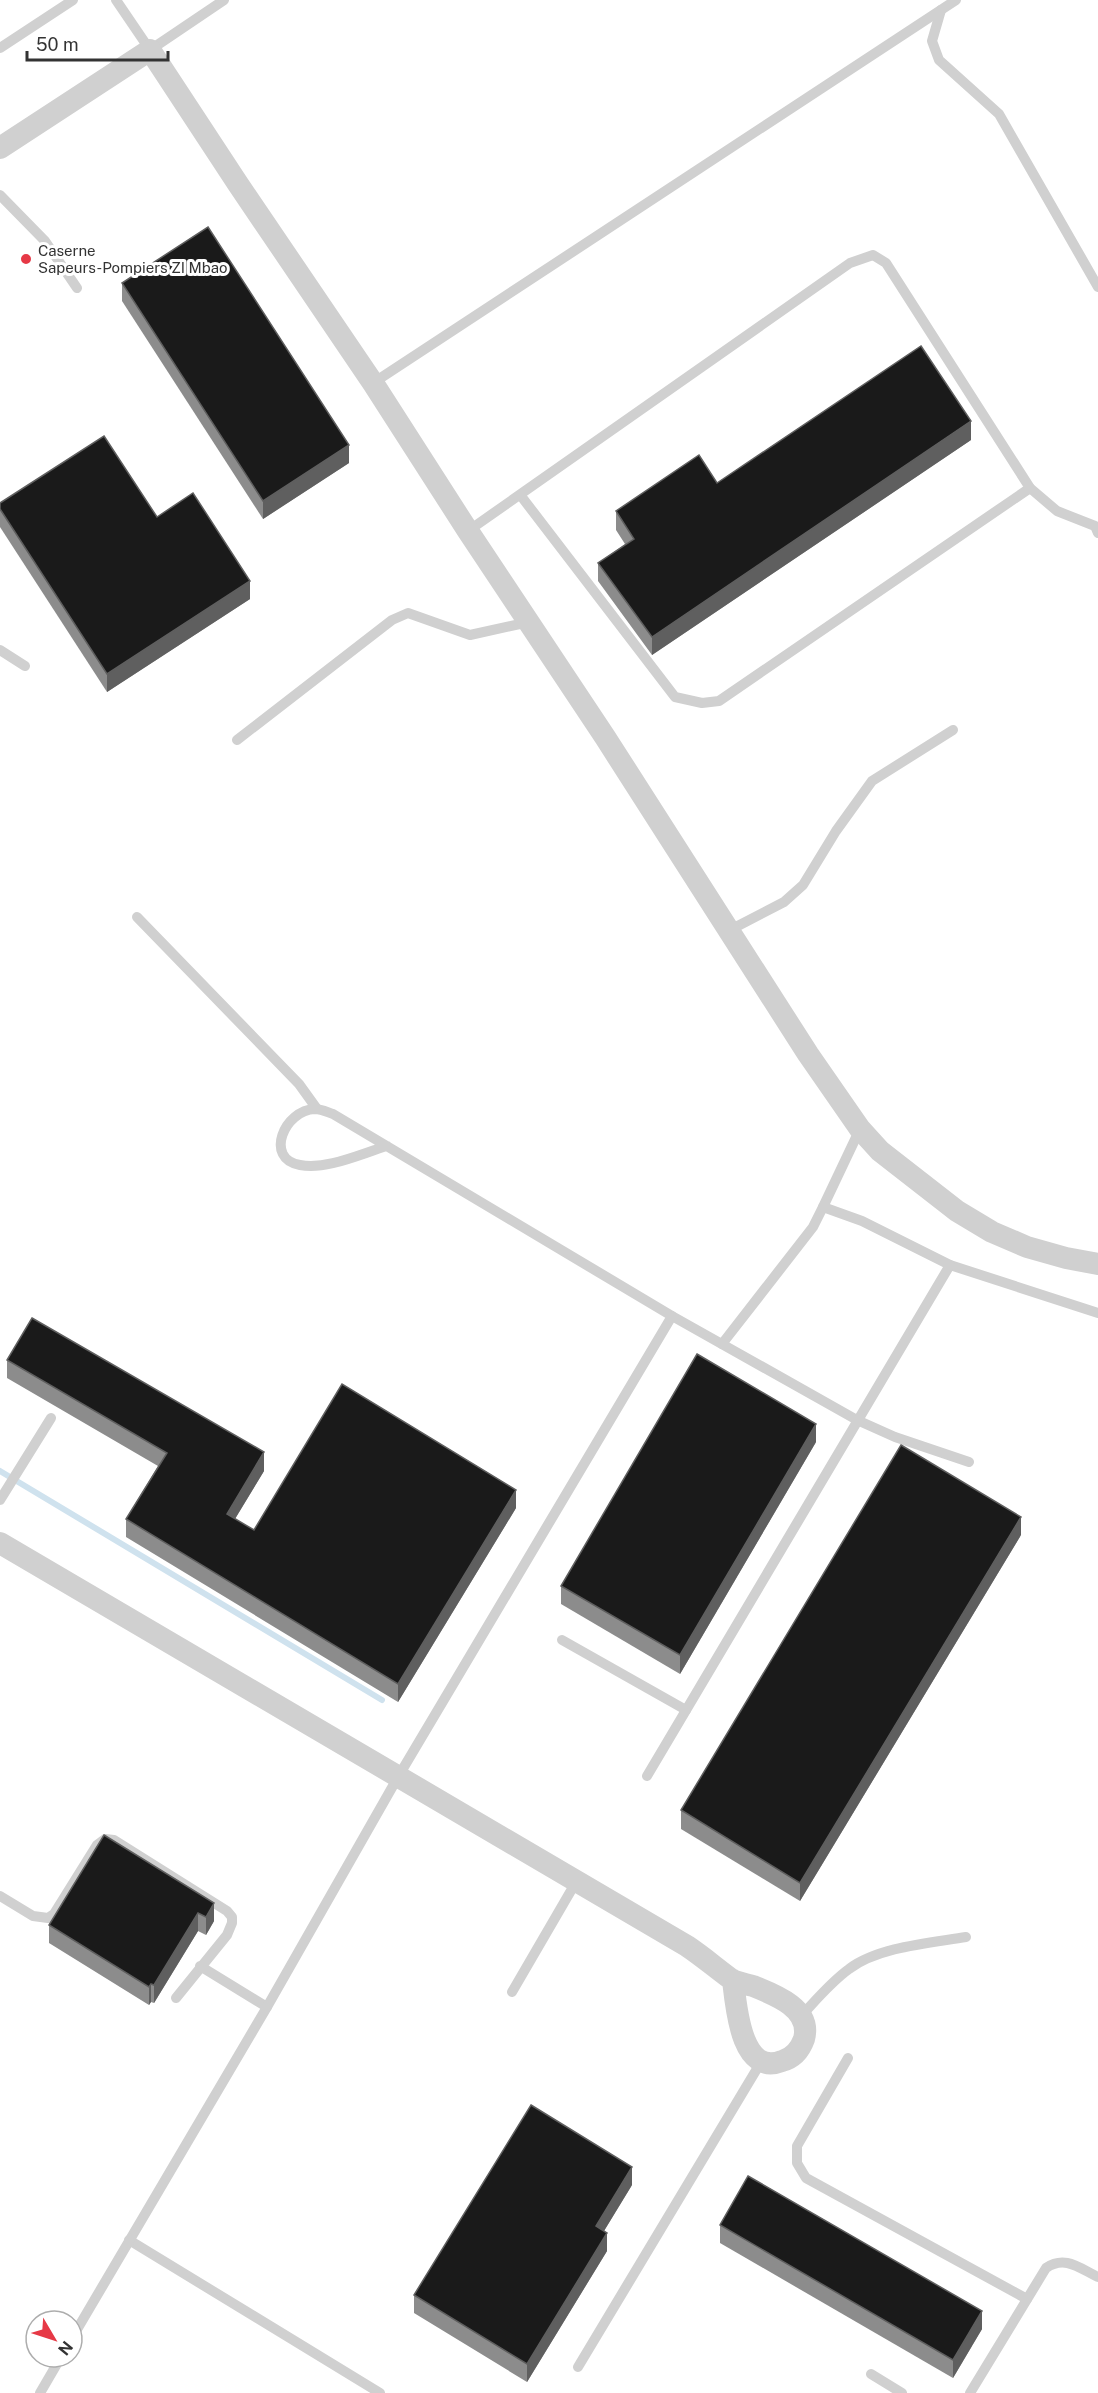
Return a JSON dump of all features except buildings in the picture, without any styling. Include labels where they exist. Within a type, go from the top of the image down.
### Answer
[{"type":"street","points":[[0,148],[150,50],[373,382],[730,930],[808,1054],[860,1129],[880,1151],[906,1172],[957,1211],[992,1232],[1066,1258],[1098,1264]]},
{"type":"street","points":[[0,1543],[687,1946],[733,1980],[778,1997],[802,2015],[806,2030],[802,2044],[793,2057],[780,2063],[761,2062],[752,2054],[745,2042],[736,2012],[733,1980]]},
{"type":"lane","points":[[0,48],[73,0]]},
{"type":"lane","points":[[116,0],[150,50],[224,0]]},
{"type":"lane","points":[[373,382],[956,0]]},
{"type":"lane","points":[[942,9],[932,41],[939,60],[999,114],[1098,287]]},
{"type":"lane","points":[[0,195],[45,241],[77,288]]},
{"type":"lane","points":[[468,531],[850,263],[873,255],[886,263],[1030,488],[1057,511],[1095,526],[1098,533]]},
{"type":"lane","points":[[521,496],[675,697],[702,703],[719,700],[1030,488]]},
{"type":"lane","points":[[237,740],[392,620],[408,614],[470,635],[529,622]]},
{"type":"lane","points":[[0,650],[25,666]]},
{"type":"lane","points":[[730,930],[783,902],[803,885],[836,831],[872,781],[953,730]]},
{"type":"lane","points":[[137,916],[299,1084],[317,1109]]},
{"type":"lane","points":[[387,1146],[331,1162],[299,1165],[290,1161],[282,1153],[280,1143],[283,1131],[290,1120],[300,1112],[317,1109],[333,1114],[387,1146],[672,1316],[857,1420],[896,1437],[969,1462]]},
{"type":"lane","points":[[722,1344],[813,1227],[860,1129]]},
{"type":"lane","points":[[823,1207],[862,1221],[950,1265],[1098,1313]]},
{"type":"lane","points":[[647,1776],[950,1265]]},
{"type":"lane","points":[[84,2317],[267,2007],[398,1777],[672,1316]]},
{"type":"lane","points":[[0,1500],[51,1418]]},
{"type":"lane","points":[[562,1640],[686,1710]]},
{"type":"lane","points":[[0,1896],[33,1916],[48,1918],[54,1914],[97,1845],[105,1839],[114,1840],[232,1917],[227,1935],[176,1998]]},
{"type":"lane","points":[[512,1992],[576,1882]]},
{"type":"lane","points":[[802,2015],[828,1986],[850,1968],[870,1957],[966,1937]]},
{"type":"lane","points":[[200,1966],[267,2007]]},
{"type":"lane","points":[[849,2058],[797,2146],[796,2163],[806,2178],[1027,2299]]},
{"type":"lane","points":[[578,2367],[761,2062]]},
{"type":"lane","points":[[129,2240],[380,2393]]},
{"type":"lane","points":[[970,2393],[1046,2268],[1055,2261],[1067,2262],[1098,2277]]},
{"type":"lane","points":[[40,2393],[54,2369]]},
{"type":"lane","points":[[871,2374],[902,2393]]},
{"type":"waterway","points":[[0,1471],[382,1700]]},
{"type":"place","name":"Caserne Sapeurs-Pompiers ZI Mbao","points":[[26,259]]}]
